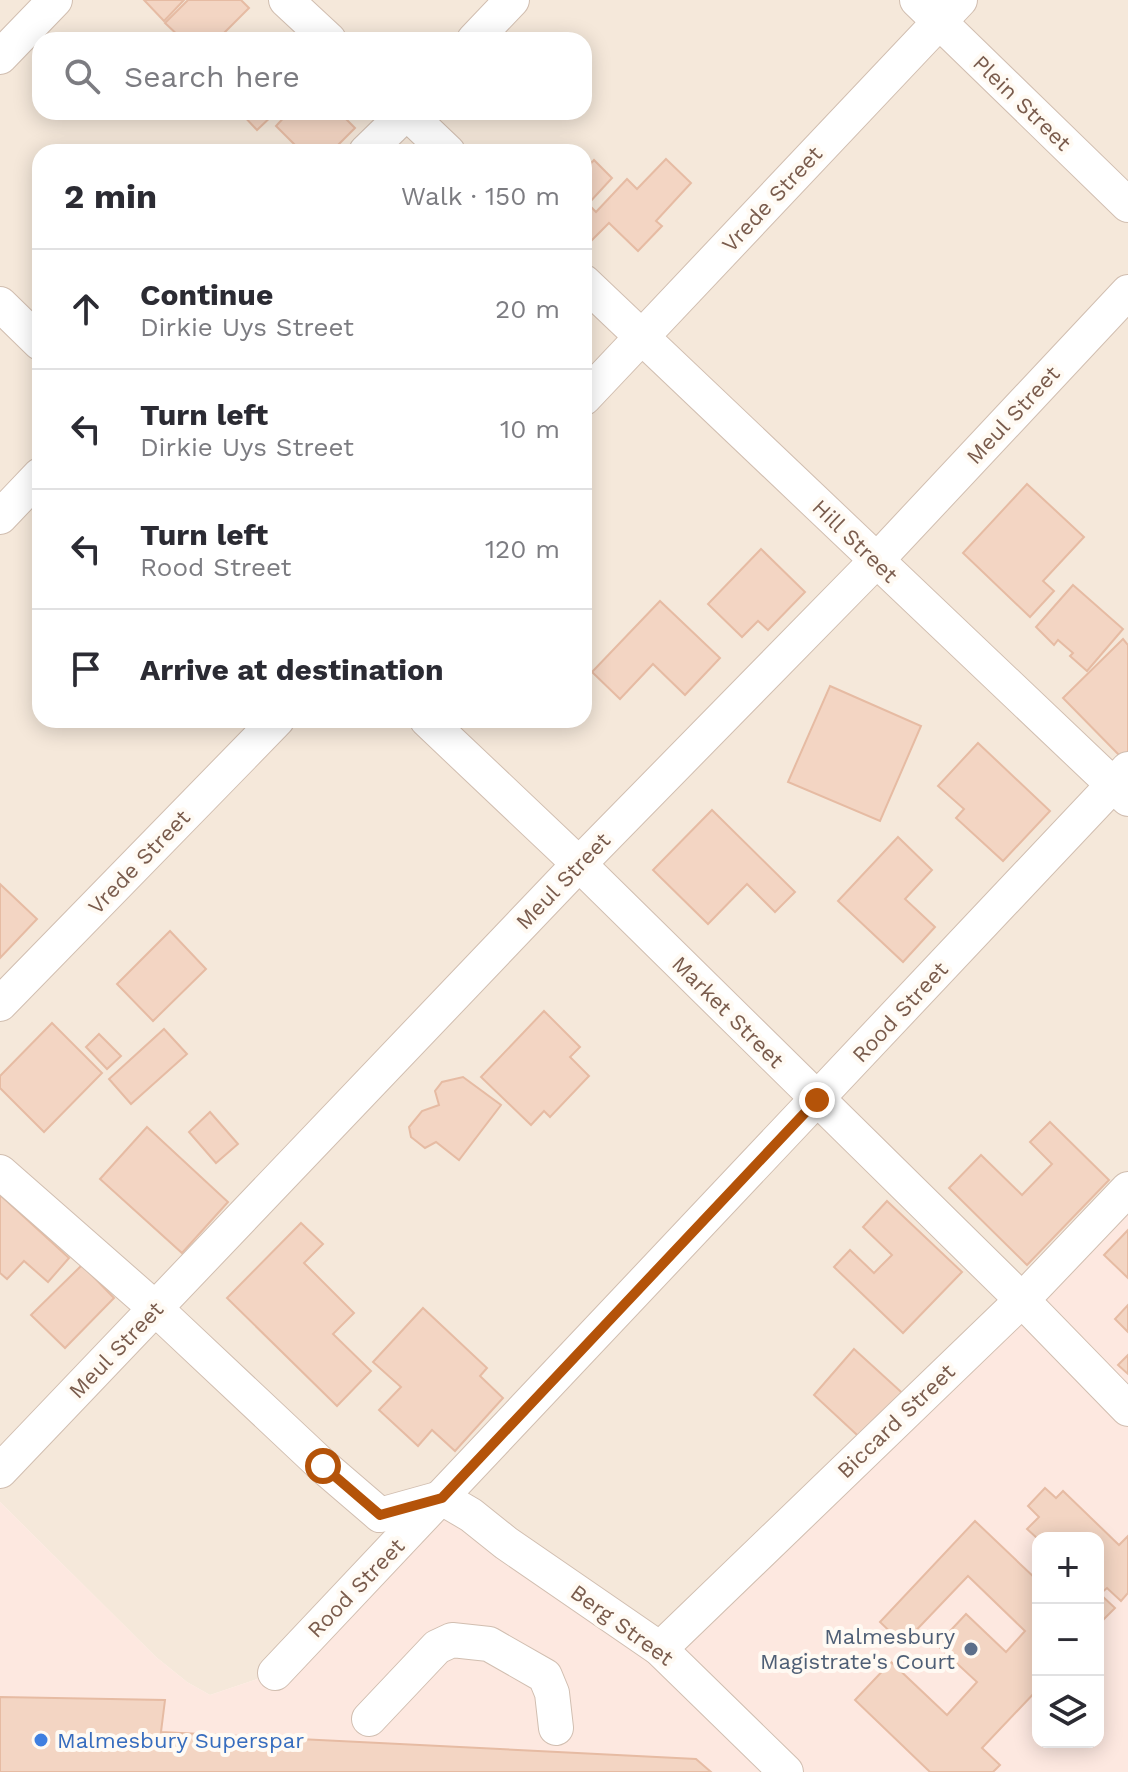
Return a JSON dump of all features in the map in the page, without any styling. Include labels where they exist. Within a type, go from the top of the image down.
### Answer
[{"type":"street","points":[[0,57],[55,0]]},
{"type":"street","points":[[286,0],[320,32]]},
{"type":"street","points":[[482,32],[512,0]]},
{"type":"street","name":"Plein Street","points":[[939,7],[1128,205]]},
{"type":"street","name":"Vrede Street","points":[[592,389],[939,7]]},
{"type":"street","points":[[374,144],[398,120]]},
{"type":"street","points":[[414,120],[440,144]]},
{"type":"street","name":"Hill Street","points":[[592,290],[876,561],[1123,784]]},
{"type":"street","name":"Meul Street","points":[[0,1471],[579,864],[876,561],[1128,292]]},
{"type":"street","points":[[0,304],[32,335]]},
{"type":"street","points":[[0,517],[32,483]]},
{"type":"street","name":"Vrede Street","points":[[0,1004],[269,728]]},
{"type":"street","name":"Market Street","points":[[435,728],[579,864],[1022,1300],[1128,1409]]},
{"type":"street","name":"Rood Street","points":[[275,1673],[817,1100],[1123,784]]},
{"type":"street","points":[[0,1172],[156,1309],[323,1466],[380,1515],[442,1498]]},
{"type":"street","name":"Biccard Street","points":[[660,1649],[1022,1300],[1128,1189]]},
{"type":"street","name":"Berg Street","points":[[442,1498],[471,1515],[506,1543],[660,1649],[786,1772]]},
{"type":"street","points":[[369,1719],[437,1647],[452,1640],[489,1644],[545,1676],[552,1693],[556,1728]]},
{"type":"shaded area","points":[[0,0],[1128,0],[1128,1189],[660,1649],[275,1673],[210,1695],[187,1682],[156,1657],[0,1502]]},
{"type":"shaded area","points":[[1128,1189],[1128,1772],[0,1772],[0,1502],[156,1657],[187,1682],[210,1695],[275,1673],[442,1498],[660,1649]]},
{"type":"building","points":[[144,0],[184,0],[164,21]]},
{"type":"building","points":[[188,0],[241,0],[249,8],[225,32],[175,32],[165,23]]},
{"type":"building","points":[[248,120],[268,120],[257,130]]},
{"type":"building","points":[[282,120],[347,120],[355,128],[339,144],[294,144],[276,126]]},
{"type":"building","points":[[666,159],[691,183],[656,221],[662,226],[638,251],[609,223],[592,240],[592,208],[596,212],[627,179],[637,189]]},
{"type":"building","points":[[594,160],[612,178],[592,200]]},
{"type":"building","points":[[1027,484],[1084,537],[1043,581],[1054,591],[1030,617],[963,553]]},
{"type":"building","points":[[761,549],[805,592],[768,630],[758,621],[742,637],[708,604]]},
{"type":"building","points":[[1073,585],[1123,629],[1087,671],[1058,640],[1054,645],[1036,627]]},
{"type":"building","points":[[660,601],[720,658],[685,695],[653,664],[620,699],[592,672]]},
{"type":"building","points":[[1123,639],[1128,645],[1128,752],[1122,758],[1063,698]]},
{"type":"building","points":[[830,686],[921,726],[880,821],[788,782]]},
{"type":"building","points":[[978,743],[1050,811],[1003,861],[956,818],[964,809],[938,786]]},
{"type":"building","points":[[712,810],[795,892],[775,912],[747,884],[708,924],[653,870]]},
{"type":"building","points":[[898,837],[932,870],[905,899],[935,927],[903,962],[838,901]]},
{"type":"building","points":[[0,884],[37,919],[0,958]]},
{"type":"building","points":[[170,931],[206,969],[153,1021],[117,984]]},
{"type":"building","points":[[544,1011],[580,1047],[570,1057],[589,1076],[550,1117],[544,1111],[531,1125],[481,1077]]},
{"type":"building","points":[[52,1023],[102,1073],[44,1132],[0,1088],[0,1076]]},
{"type":"building","points":[[164,1029],[187,1054],[131,1104],[109,1079]]},
{"type":"building","points":[[99,1034],[121,1056],[107,1069],[86,1047]]},
{"type":"building","points":[[463,1077],[501,1105],[459,1160],[436,1142],[425,1148],[411,1137],[409,1127],[422,1111],[439,1105],[435,1091],[442,1082]]},
{"type":"building","points":[[210,1112],[238,1144],[216,1163],[189,1132]]},
{"type":"building","points":[[1050,1122],[1109,1180],[1027,1265],[949,1188],[981,1155],[1022,1195],[1052,1164],[1030,1142]]},
{"type":"building","points":[[147,1127],[228,1202],[182,1253],[100,1179]]},
{"type":"building","points":[[0,1195],[69,1258],[48,1282],[24,1261],[7,1279],[0,1273]]},
{"type":"building","points":[[887,1201],[962,1272],[903,1333],[834,1267],[850,1250],[874,1273],[892,1255],[863,1227]]},
{"type":"building","points":[[301,1223],[323,1244],[304,1263],[354,1313],[333,1334],[371,1371],[337,1406],[227,1298]]},
{"type":"building","points":[[1128,1230],[1128,1278],[1104,1255]]},
{"type":"building","points":[[82,1265],[114,1298],[65,1348],[31,1315]]},
{"type":"building","points":[[1128,1305],[1128,1332],[1115,1319]]},
{"type":"building","points":[[423,1308],[487,1368],[480,1376],[503,1398],[455,1451],[432,1430],[418,1446],[379,1410],[401,1387],[373,1362]]},
{"type":"building","points":[[854,1349],[910,1400],[869,1446],[814,1395]]},
{"type":"building","points":[[1128,1355],[1128,1374],[1118,1365]]},
{"type":"building","points":[[1045,1488],[1056,1498],[1063,1491],[1119,1545],[1128,1536],[1128,1593],[1121,1601],[1107,1588],[1104,1591],[1104,1532],[1032,1534],[1027,1529],[1039,1517],[1028,1506]]},
{"type":"building","name":"Malmesbury Magistrate's Court","points":[[975,1521],[1032,1575],[1032,1695],[982,1748],[1000,1765],[993,1772],[930,1772],[855,1700],[891,1662],[947,1715],[977,1682],[937,1645],[966,1614],[1006,1652],[1025,1631],[968,1576],[903,1644],[880,1622]]},
{"type":"building","points":[[1104,1598],[1115,1608],[1104,1619]]},
{"type":"building","points":[[0,1697],[165,1700],[161,1732],[696,1759],[711,1772],[0,1772]]},
{"type":"place","name":"Malmesbury Magistrate's Court","points":[[971,1649]]},
{"type":"place","name":"Malmesbury Superspar","points":[[41,1740]]},
{"type":"route","points":[[323,1466],[380,1515],[442,1498],[817,1100]]}]
